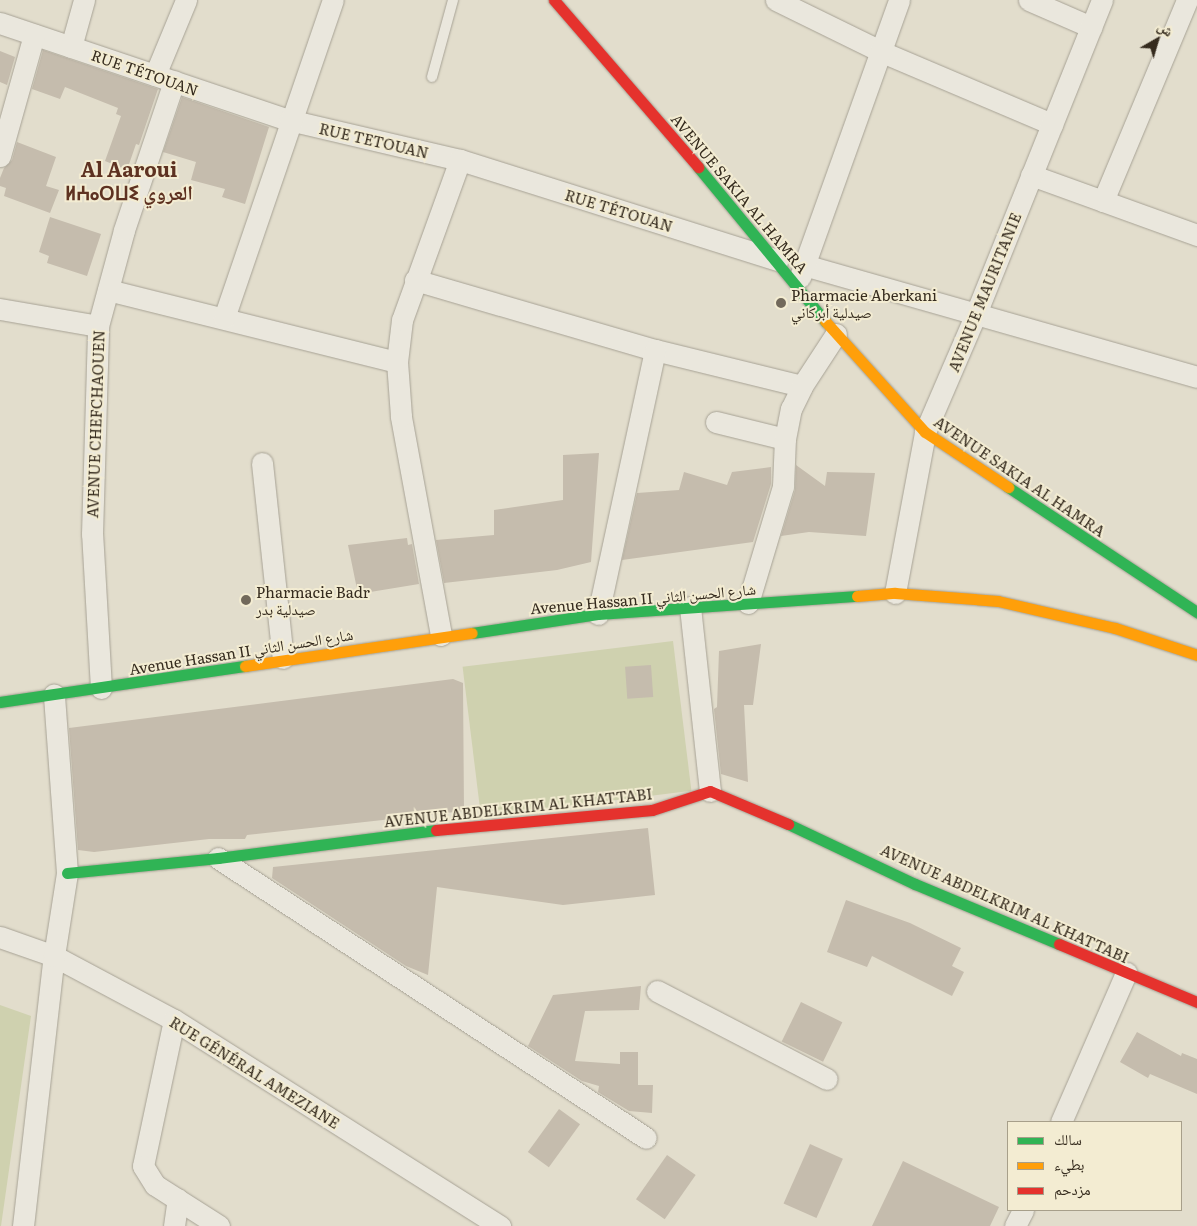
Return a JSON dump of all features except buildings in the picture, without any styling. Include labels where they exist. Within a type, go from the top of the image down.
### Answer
[{"type":"street","points":[[71,47],[84,0]]},
{"type":"street","name":"AVENUE CHEFCHAOUEN","points":[[101,688],[92,534],[98,326],[186,0]]},
{"type":"street","points":[[224,318],[289,120],[333,0]]},
{"type":"street","name":"AVENUE SAKIA AL HAMRA","points":[[554,0],[778,260],[801,274],[836,334],[925,432],[1197,612]]},
{"type":"street","points":[[776,0],[882,52],[1052,124]]},
{"type":"street","points":[[899,0],[882,52],[801,274],[975,316],[1197,377]]},
{"type":"street","points":[[1029,0],[1091,28]]},
{"type":"street","name":"AVENUE MAURITANIE","points":[[895,592],[925,432],[975,316],[1102,0]]},
{"type":"street","points":[[1103,201],[1187,0]]},
{"type":"street","name":"RUE TÉTOUAN","points":[[0,23],[289,120]]},
{"type":"street","points":[[0,156],[34,34]]},
{"type":"street","name":"RUE TETOUAN","points":[[289,120],[460,160]]},
{"type":"street","points":[[441,635],[401,416],[396,362],[402,320],[460,160]]},
{"type":"street","name":"RUE TÉTOUAN","points":[[460,160],[778,260]]},
{"type":"street","points":[[1031,175],[1197,235]]},
{"type":"street","points":[[415,280],[655,350],[802,386]]},
{"type":"street","points":[[108,290],[396,362]]},
{"type":"street","points":[[0,309],[98,326]]},
{"type":"street","points":[[748,603],[783,486],[785,439],[791,409],[802,386],[836,334]]},
{"type":"street","points":[[598,614],[655,350]]},
{"type":"street","points":[[716,422],[785,439]]},
{"type":"street","points":[[262,464],[283,658]]},
{"type":"street","name":"Avenue Hassan II شارع الحسن الثاني","points":[[0,702],[101,688],[283,658],[598,614],[895,592],[998,601],[1115,628],[1197,655]]},
{"type":"street","points":[[690,607],[710,790]]},
{"type":"street","points":[[23,1226],[54,956],[67,872],[54,694]]},
{"type":"street","name":"AVENUE ABDELKRIM AL KHATTABI","points":[[67,872],[218,858],[444,828],[652,810],[710,790],[836,844],[915,884],[1197,1002]]},
{"type":"street","points":[[218,858],[646,1138]]},
{"type":"street","name":"RUE GÉNÉRAL AMEZIANE","points":[[0,937],[54,956],[174,1020],[500,1226]]},
{"type":"street","points":[[1061,1121],[1126,973]]},
{"type":"street","points":[[657,991],[827,1079]]},
{"type":"street","points":[[174,1020],[143,1166],[155,1185],[219,1226]]},
{"type":"street","points":[[174,1226],[178,1199]]},
{"type":"street","points":[[1016,1226],[1023,1211]]},
{"type":"lane","points":[[432,77],[453,0]]},
{"type":"green space","points":[[673,641],[691,791],[481,817],[463,667]]},
{"type":"green space","points":[[0,1005],[31,1016],[1,1226],[0,1226]]},
{"type":"traffic: fast","points":[[698,167],[825,321]]},
{"type":"traffic: fast","points":[[1008,487],[1197,612]]},
{"type":"traffic: fast","points":[[472,633],[598,614],[857,596]]},
{"type":"traffic: fast","points":[[0,702],[245,666]]},
{"type":"traffic: fast","points":[[788,824],[915,884],[1059,944]]},
{"type":"traffic: fast","points":[[67,873],[218,858],[436,830]]},
{"type":"traffic: slow","points":[[825,321],[925,432],[1008,487]]},
{"type":"traffic: slow","points":[[857,596],[895,593],[998,601],[1115,628],[1197,655]]},
{"type":"traffic: slow","points":[[245,666],[472,633]]},
{"type":"traffic: jam","points":[[554,0],[698,167]]},
{"type":"traffic: jam","points":[[436,830],[652,810],[710,791],[788,824]]},
{"type":"traffic: jam","points":[[1059,944],[1197,1002]]},
{"type":"place","name":"Pharmacie Aberkani صيدلية أبركاني","points":[[781,303]]},
{"type":"place","name":"Pharmacie Badr صيدلية بدر","points":[[246,600]]},
{"type":"district","name":"Al Aaroui ⵍⵄⴰⵔⵡⵉ العروي","points":[[129,180]]}]
